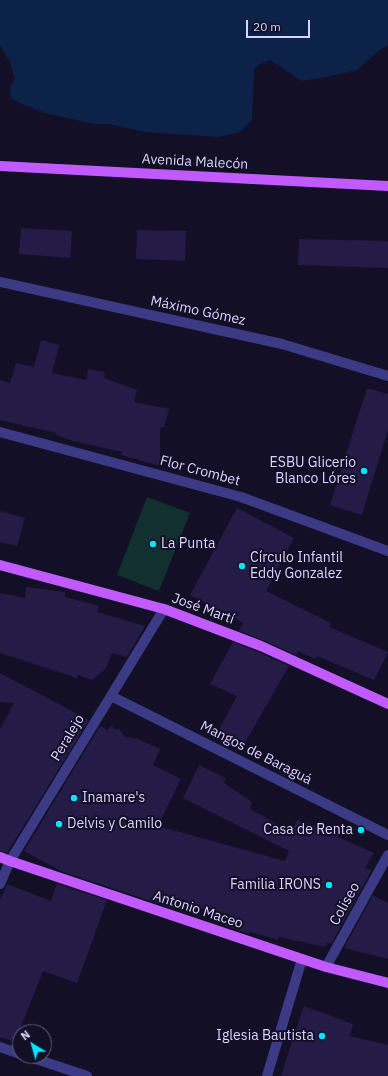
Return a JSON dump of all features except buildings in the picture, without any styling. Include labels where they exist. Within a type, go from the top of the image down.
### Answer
[{"type":"main road","name":"Avenida Malecón","points":[[0,166],[388,186]]},
{"type":"main road","name":"José Martí","points":[[0,565],[164,609],[261,646],[388,704]]},
{"type":"main road","name":"Antonio Maceo","points":[[5,859],[326,967],[388,984]]},
{"type":"street","name":"Máximo Gómez","points":[[0,282],[282,344],[388,376]]},
{"type":"street","name":"Flor Crombet","points":[[0,432],[241,497],[388,551]]},
{"type":"street","name":"Peralejo","points":[[0,884],[5,859],[164,609]]},
{"type":"street","name":"Mangos de Baraguá","points":[[110,696],[388,835]]},
{"type":"street","name":"Coliseo","points":[[326,967],[388,855]]},
{"type":"street","points":[[267,1076],[302,959]]},
{"type":"street","points":[[0,1047],[12,1051]]},
{"type":"street","points":[[51,1064],[87,1076]]},
{"type":"green space","name":"La Punta","points":[[147,497],[190,513],[159,591],[117,575]]},
{"type":"water","points":[[0,0],[388,0],[388,45],[376,53],[357,70],[302,81],[270,60],[260,64],[254,69],[252,120],[240,132],[218,137],[145,132],[109,124],[94,124],[45,113],[11,98],[10,87],[15,78],[9,60],[0,46]]},
{"type":"place","name":"ESBU Glicerio Blanco Lóres","points":[[364,471]]},
{"type":"place","name":"La Punta","points":[[153,544]]},
{"type":"place","name":"Círculo Infantil Eddy Gonzalez","points":[[242,566]]},
{"type":"place","name":"Inamare's","points":[[74,798]]},
{"type":"place","name":"Delvis y Camilo","points":[[59,824]]},
{"type":"place","name":"Casa de Renta","points":[[361,830]]},
{"type":"place","name":"Familia IRONS","points":[[329,885]]},
{"type":"place","name":"Iglesia Bautista","points":[[322,1036]]}]
